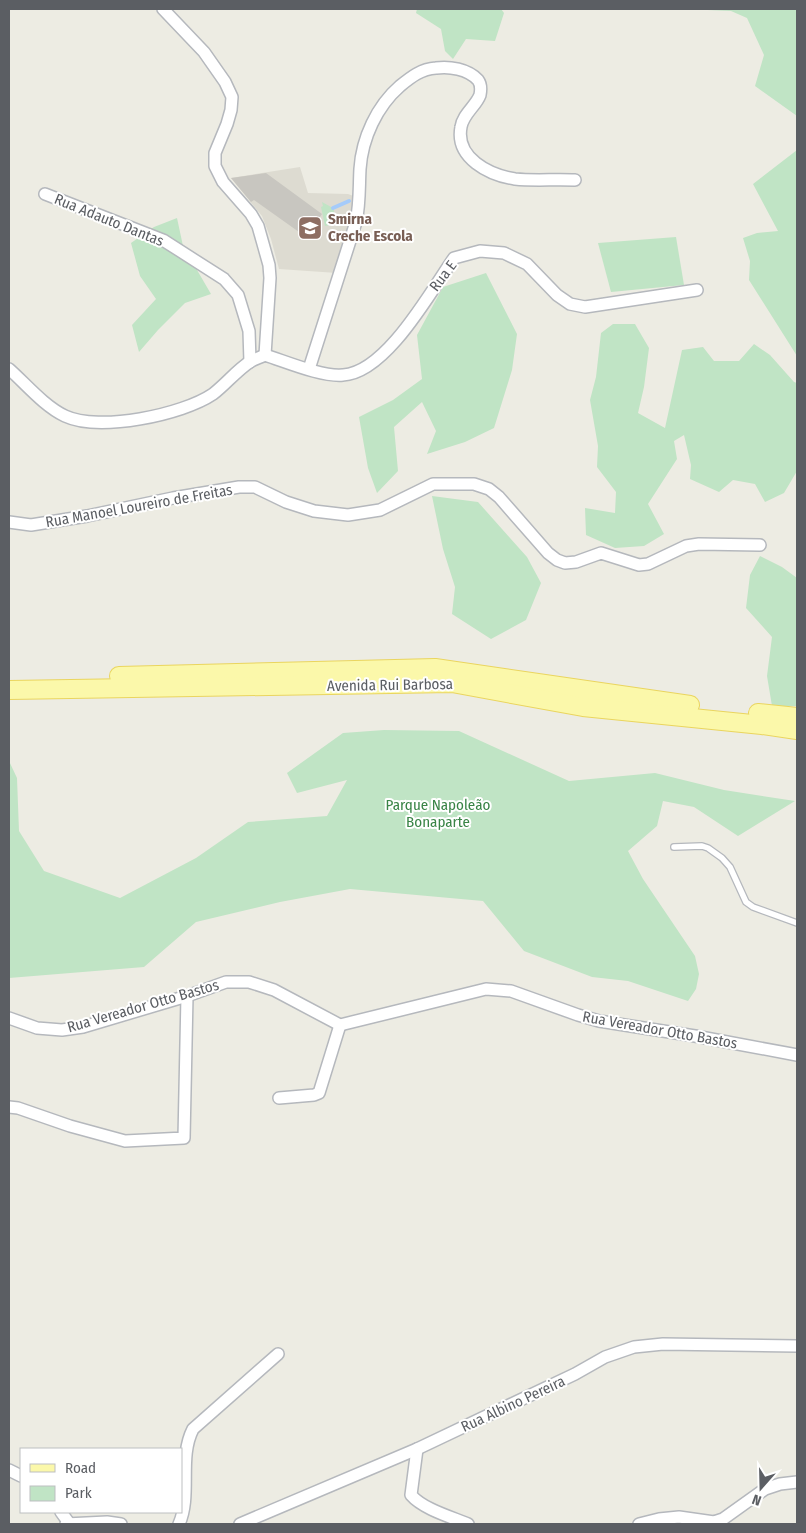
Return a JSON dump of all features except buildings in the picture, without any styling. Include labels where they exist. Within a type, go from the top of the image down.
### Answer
[{"type":"main road","name":"Avenida Rui Barbosa","points":[[9,679],[435,668],[670,703],[797,717]]},
{"type":"main road","name":"Avenida Rui Barbosa","points":[[9,690],[452,683],[583,706],[797,730]]},
{"type":"street","points":[[9,369],[61,414],[77,420],[95,423],[153,416],[187,407],[212,394],[250,362],[265,355],[270,278],[269,265],[258,226],[251,214],[222,182],[215,166],[215,153],[227,124],[232,97],[204,52],[164,9]]},
{"type":"street","points":[[309,368],[360,206],[360,168],[364,147],[378,110],[389,96],[413,74],[428,68],[447,66],[469,74],[479,81],[481,88],[480,96],[468,111],[461,126],[461,136],[464,149],[472,160],[486,170],[514,179],[575,180]]},
{"type":"street","name":"Rua Adauto Dantas","points":[[45,194],[163,240],[224,279],[238,295],[249,331],[250,362]]},
{"type":"street","name":"Rua E","points":[[265,355],[309,368],[322,374],[344,375],[365,368],[383,354],[404,332],[454,258],[480,251],[504,253],[527,264],[557,294],[570,304],[585,306],[698,290]]},
{"type":"street","name":"Rua Manoel Loureiro de Freitas","points":[[9,522],[31,525],[238,487],[255,488],[286,502],[314,510],[348,515],[380,510],[433,484],[474,484],[489,489],[499,497],[548,553],[565,563],[576,562],[601,553],[640,564],[648,564],[686,546],[760,544]]},
{"type":"street","name":"Rua Vereador Otto Bastos","points":[[9,1018],[37,1028],[62,1030],[83,1027],[187,996],[226,982],[249,982],[274,990],[340,1025],[486,989],[511,991],[578,1016],[599,1021],[797,1055]]},
{"type":"street","points":[[9,1107],[18,1108],[70,1126],[125,1141],[184,1138],[187,996]]},
{"type":"street","points":[[279,1098],[319,1093],[340,1025]]},
{"type":"street","name":"Rua Albino Pereira","points":[[240,1524],[416,1449],[575,1374],[605,1357],[634,1347],[663,1344],[797,1346]]},
{"type":"street","points":[[179,1524],[185,1505],[185,1474],[188,1445],[194,1429],[278,1354]]},
{"type":"street","points":[[416,1449],[411,1495],[415,1500],[424,1505],[468,1524]]},
{"type":"street","points":[[639,1524],[679,1517],[714,1522],[724,1519],[765,1489],[780,1484],[797,1482]]},
{"type":"street","points":[[61,1513],[67,1524],[108,1522],[121,1524]]},
{"type":"lane","points":[[674,847],[702,846],[708,848],[722,858],[730,867],[746,902],[754,907],[797,923]]},
{"type":"shaded area","name":"Smirna Creche Escola","points":[[300,167],[308,193],[348,194],[362,199],[337,273],[279,269],[271,239],[262,216],[231,178]]},
{"type":"green space","points":[[417,9],[501,9],[504,13],[495,41],[466,39],[453,59],[445,51],[441,29],[416,13]]},
{"type":"green space","points":[[684,9],[797,9],[797,116],[755,86],[764,55],[747,18],[731,11]]},
{"type":"green space","points":[[797,150],[797,356],[749,280],[750,261],[743,238],[757,233],[778,231],[753,184]]},
{"type":"green space","points":[[322,202],[333,208],[337,221],[334,224],[325,226],[321,207],[323,206]]},
{"type":"green space","points":[[177,218],[183,246],[211,294],[185,303],[139,352],[132,325],[156,299],[140,276],[131,243],[154,227]]},
{"type":"green space","points":[[676,237],[684,285],[611,292],[598,243]]},
{"type":"green space","points":[[486,273],[517,334],[512,370],[494,428],[465,442],[427,454],[436,431],[422,402],[394,427],[398,471],[377,493],[368,468],[359,417],[393,400],[422,379],[417,335],[443,287]]},
{"type":"green space","points":[[613,324],[635,324],[649,348],[644,387],[638,413],[665,428],[682,350],[703,347],[714,361],[739,361],[754,344],[770,355],[797,383],[797,471],[784,493],[765,502],[755,484],[733,480],[719,492],[690,479],[691,465],[684,435],[674,441],[677,459],[648,504],[664,534],[644,546],[615,548],[586,535],[585,508],[615,513],[616,492],[597,467],[598,446],[590,400],[596,377],[601,333]]},
{"type":"green space","points":[[432,496],[478,502],[527,557],[541,583],[526,620],[491,639],[452,614],[455,587],[443,549]]},
{"type":"green space","points":[[760,556],[782,567],[797,578],[797,706],[772,706],[767,676],[772,637],[746,608],[750,575]]},
{"type":"green space","name":"Parque Napoleão Bonaparte","points":[[384,730],[459,731],[569,781],[655,773],[724,790],[795,801],[738,836],[694,807],[663,801],[657,826],[628,851],[643,879],[695,956],[699,974],[696,989],[688,1001],[628,981],[592,977],[524,951],[483,901],[350,889],[280,902],[196,922],[144,967],[9,978],[9,761],[17,778],[19,831],[44,871],[120,898],[196,858],[248,822],[327,816],[347,780],[297,793],[287,773],[343,733]]},
{"type":"waterway","points":[[333,208],[349,201]]},
{"type":"place","name":"Smirna Creche Escola","points":[[310,228]]}]
